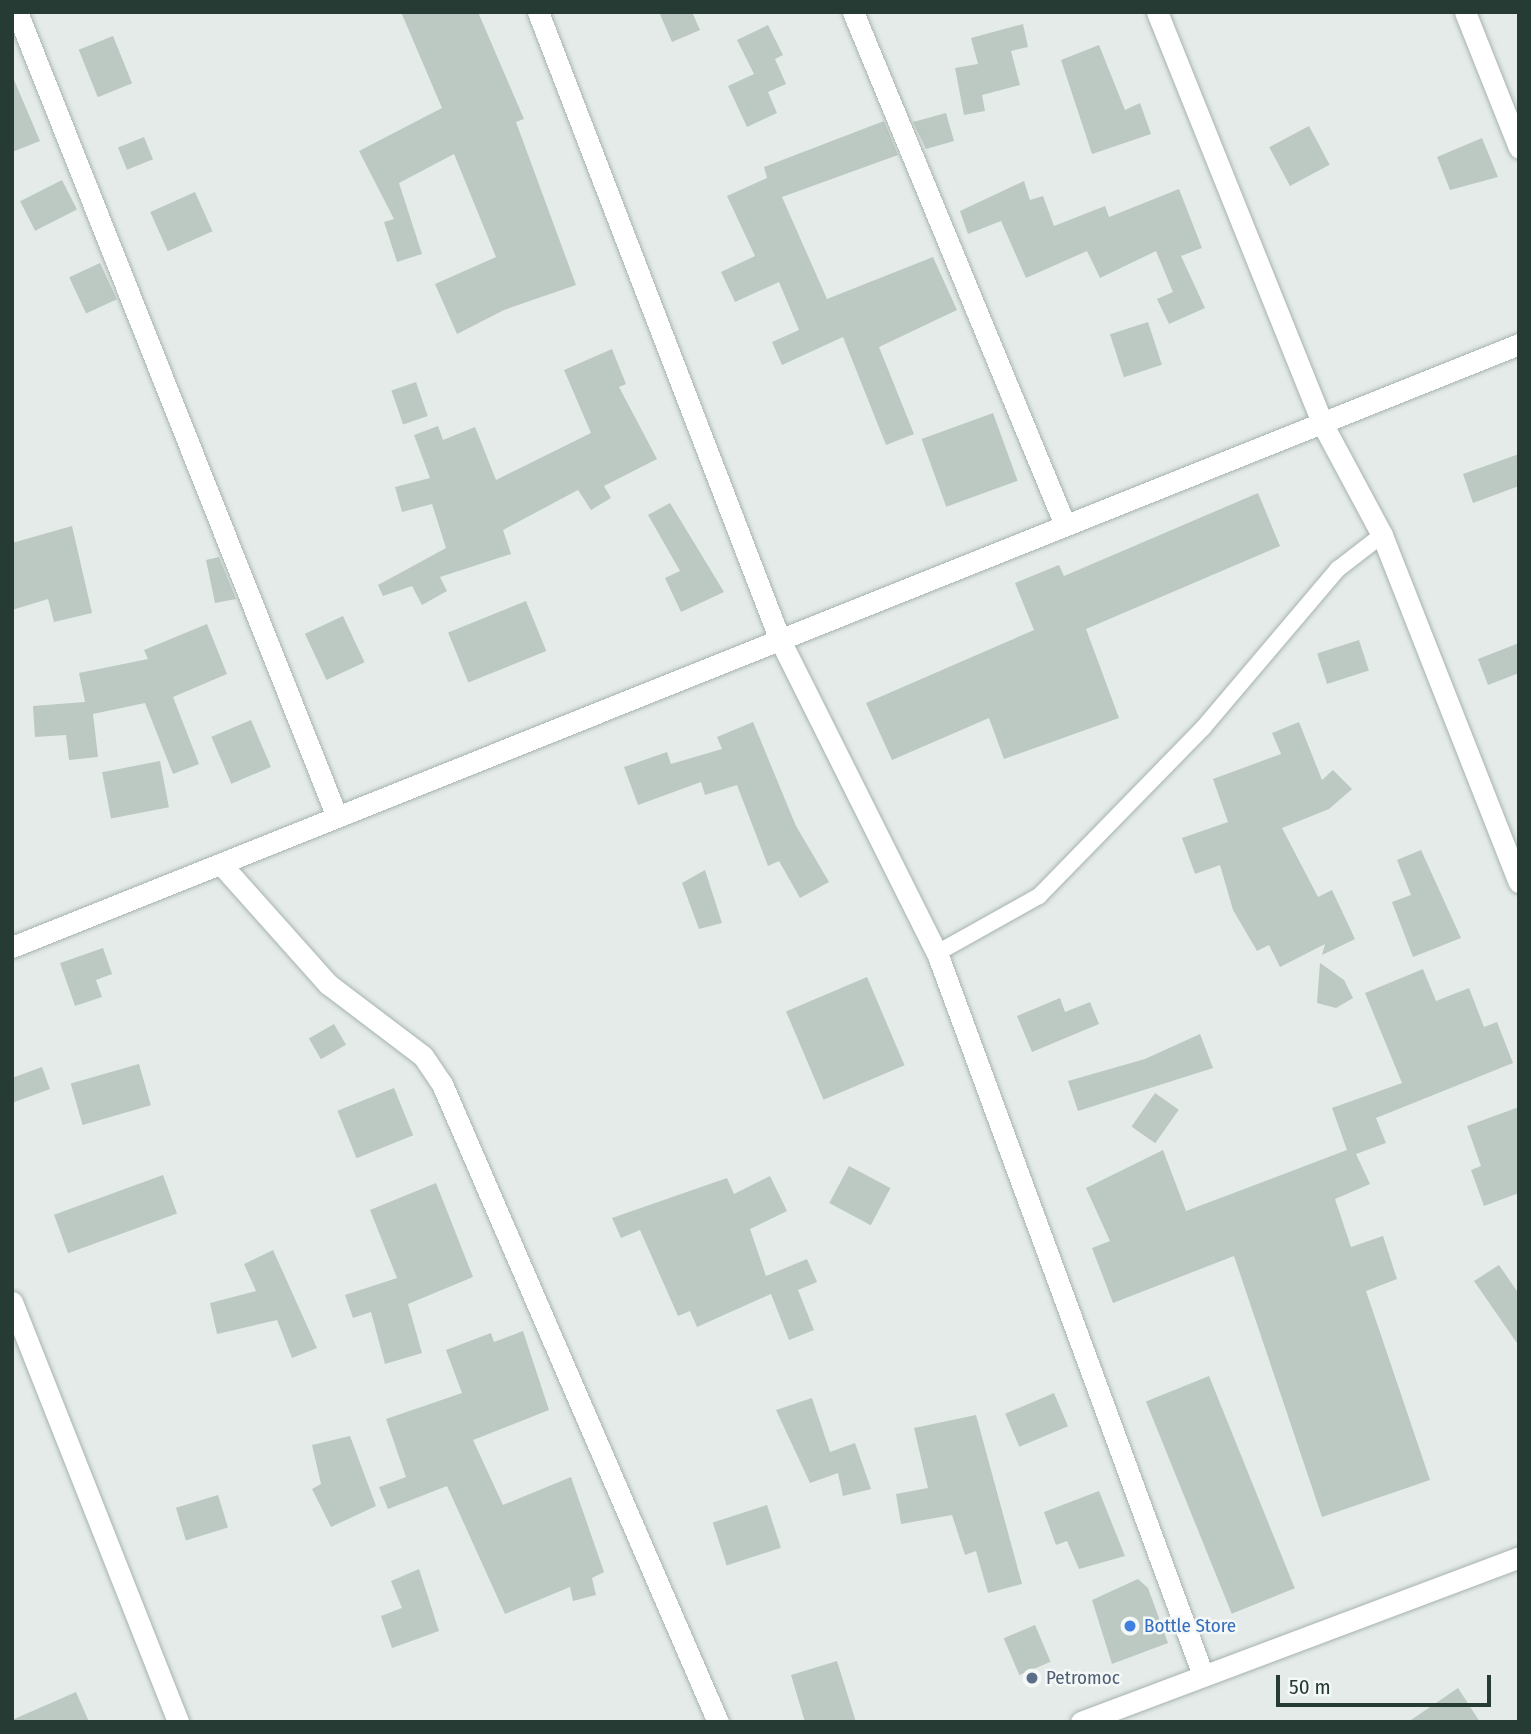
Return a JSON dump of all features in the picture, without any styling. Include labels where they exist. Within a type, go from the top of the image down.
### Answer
[{"type":"street","points":[[17,12],[337,817]]},
{"type":"street","points":[[538,12],[780,640],[937,953],[1203,1675]]},
{"type":"street","points":[[853,12],[1065,525]]},
{"type":"street","points":[[1157,12],[1321,423],[1382,535],[1519,882]]},
{"type":"street","points":[[1465,12],[1519,148]]},
{"type":"street","points":[[12,947],[1519,344]]},
{"type":"street","points":[[221,863],[328,984],[424,1056],[442,1084],[718,1722]]},
{"type":"street","points":[[12,1302],[178,1722]]},
{"type":"street","points":[[1081,1722],[1519,1557]]},
{"type":"lane","points":[[937,953],[1040,896],[1203,728],[1338,569],[1382,535]]},
{"type":"building","points":[[401,12],[478,12],[524,119],[516,122],[576,285],[504,310],[457,334],[435,284],[496,257],[454,154],[399,183],[422,254],[397,262],[384,222],[394,219],[359,151],[442,108]]},
{"type":"building","points":[[659,12],[692,12],[700,30],[672,42]]},
{"type":"building","points":[[1023,24],[1028,47],[1011,51],[1020,85],[982,95],[985,111],[964,115],[955,68],[978,64],[971,38]]},
{"type":"building","points":[[768,25],[783,55],[775,59],[786,84],[768,92],[777,113],[747,127],[728,86],[754,74],[737,40]]},
{"type":"building","points":[[113,36],[132,83],[98,97],[79,50]]},
{"type":"building","points":[[1099,45],[1125,110],[1140,103],[1151,134],[1092,154],[1061,60]]},
{"type":"building","points":[[12,75],[40,141],[12,152]]},
{"type":"building","points":[[946,113],[954,141],[926,149],[913,122]]},
{"type":"building","points":[[884,121],[898,155],[782,197],[827,299],[933,257],[957,310],[879,347],[914,434],[886,445],[843,337],[782,365],[772,342],[799,330],[779,282],[735,302],[721,272],[755,256],[727,196],[767,178],[764,167]]},
{"type":"building","points":[[1309,126],[1330,165],[1290,186],[1269,147]]},
{"type":"building","points":[[144,137],[153,159],[127,170],[118,147]]},
{"type":"building","points":[[1482,138],[1498,177],[1450,190],[1437,157]]},
{"type":"building","points":[[62,180],[77,209],[35,231],[20,201]]},
{"type":"building","points":[[1024,181],[1030,200],[1043,196],[1054,226],[1105,206],[1109,217],[1179,189],[1202,248],[1181,256],[1205,308],[1169,324],[1157,299],[1173,292],[1156,251],[1100,278],[1087,251],[1026,278],[1001,221],[968,234],[960,211]]},
{"type":"building","points":[[195,192],[212,231],[168,251],[150,212]]},
{"type":"building","points":[[100,263],[117,299],[86,314],[69,277]]},
{"type":"building","points":[[1148,322],[1162,365],[1124,377],[1110,334]]},
{"type":"building","points":[[612,349],[626,384],[619,387],[657,459],[604,486],[611,498],[591,510],[578,490],[503,530],[511,554],[440,577],[447,591],[422,605],[412,586],[383,596],[378,585],[446,548],[432,504],[402,512],[395,487],[430,478],[414,435],[438,426],[443,440],[475,427],[496,480],[591,433],[564,370]]},
{"type":"building","points":[[416,382],[428,416],[403,425],[391,390]]},
{"type":"building","points":[[993,413],[1018,481],[946,507],[922,439]]},
{"type":"building","points":[[1519,454],[1519,486],[1473,503],[1463,474]]},
{"type":"building","points":[[1258,493],[1280,546],[1086,629],[1119,718],[1004,759],[989,718],[892,760],[866,703],[1034,630],[1015,583],[1059,565],[1064,576]]},
{"type":"building","points":[[670,503],[724,592],[681,612],[665,578],[680,571],[648,515]]},
{"type":"building","points":[[72,526],[92,613],[54,622],[48,599],[12,610],[12,543]]},
{"type":"building","points":[[219,557],[236,599],[215,603],[206,560]]},
{"type":"building","points":[[526,601],[546,651],[468,683],[448,632]]},
{"type":"building","points":[[343,616],[365,662],[326,680],[305,634]]},
{"type":"building","points":[[207,624],[227,674],[173,697],[199,764],[173,774],[145,703],[93,714],[98,757],[69,760],[66,735],[35,737],[33,706],[85,702],[79,673],[148,659],[144,650]]},
{"type":"building","points":[[1359,640],[1369,670],[1327,684],[1317,654]]},
{"type":"building","points":[[1519,643],[1519,673],[1488,685],[1478,659]]},
{"type":"building","points":[[251,720],[271,767],[231,784],[211,737]]},
{"type":"building","points":[[753,722],[796,826],[829,882],[800,898],[779,861],[768,866],[737,785],[705,795],[701,782],[638,805],[624,767],[667,752],[671,764],[722,749],[717,737]]},
{"type":"building","points":[[1299,722],[1322,780],[1333,770],[1352,789],[1329,809],[1282,828],[1318,897],[1332,890],[1355,939],[1322,955],[1325,944],[1280,967],[1269,945],[1257,951],[1233,910],[1220,865],[1195,874],[1182,838],[1228,822],[1213,779],[1281,754],[1272,733]]},
{"type":"building","points":[[160,761],[169,807],[111,818],[102,772]]},
{"type":"building","points":[[1421,850],[1461,938],[1413,957],[1392,902],[1411,895],[1397,860]]},
{"type":"building","points":[[705,870],[722,923],[699,929],[682,883]]},
{"type":"building","points":[[103,948],[112,974],[96,980],[102,997],[75,1006],[60,963]]},
{"type":"building","points":[[1320,963],[1344,980],[1353,998],[1336,1008],[1317,1003]]},
{"type":"building","points":[[1423,969],[1436,1001],[1469,988],[1484,1027],[1497,1022],[1513,1063],[1376,1118],[1386,1143],[1356,1154],[1370,1184],[1335,1199],[1351,1247],[1383,1236],[1397,1279],[1366,1291],[1430,1480],[1322,1517],[1234,1256],[1113,1303],[1092,1248],[1110,1241],[1086,1188],[1163,1150],[1186,1211],[1347,1150],[1332,1108],[1402,1083],[1365,993]]},
{"type":"building","points":[[867,977],[905,1065],[824,1100],[786,1011]]},
{"type":"building","points":[[1060,998],[1065,1012],[1090,1002],[1099,1024],[1032,1052],[1017,1016]]},
{"type":"building","points":[[334,1024],[346,1045],[321,1059],[309,1038]]},
{"type":"building","points":[[1200,1034],[1213,1068],[1078,1111],[1068,1081],[1145,1059]]},
{"type":"building","points":[[139,1064],[151,1105],[83,1125],[71,1084]]},
{"type":"building","points":[[42,1067],[50,1089],[12,1103],[12,1078]]},
{"type":"building","points":[[394,1088],[413,1135],[357,1158],[337,1111]]},
{"type":"building","points":[[1155,1093],[1179,1110],[1155,1143],[1131,1127]]},
{"type":"building","points":[[1519,1107],[1519,1193],[1484,1206],[1471,1170],[1481,1166],[1467,1126]]},
{"type":"building","points":[[849,1166],[890,1188],[871,1225],[829,1203]]},
{"type":"building","points":[[163,1175],[177,1214],[68,1253],[54,1215]]},
{"type":"building","points":[[770,1176],[787,1211],[750,1229],[766,1276],[807,1259],[817,1282],[798,1290],[814,1330],[789,1340],[771,1294],[697,1327],[690,1311],[678,1316],[640,1230],[621,1238],[612,1218],[727,1178],[734,1194]]},
{"type":"building","points":[[436,1183],[473,1277],[408,1304],[422,1353],[385,1364],[371,1312],[353,1318],[345,1295],[397,1278],[370,1210]]},
{"type":"building","points":[[273,1250],[317,1348],[292,1358],[277,1320],[217,1334],[210,1303],[256,1291],[244,1264]]},
{"type":"building","points":[[1499,1265],[1519,1294],[1519,1346],[1474,1281]]},
{"type":"building","points":[[523,1331],[549,1410],[473,1440],[503,1505],[571,1477],[604,1572],[592,1578],[596,1595],[573,1601],[570,1587],[505,1614],[447,1486],[388,1509],[379,1487],[406,1477],[386,1419],[462,1393],[446,1350],[491,1333],[494,1342]]},
{"type":"building","points":[[1209,1376],[1295,1588],[1232,1614],[1146,1401]]},
{"type":"building","points":[[1054,1393],[1068,1426],[1019,1447],[1005,1414]]},
{"type":"building","points":[[812,1398],[830,1452],[855,1443],[871,1489],[843,1496],[838,1473],[810,1483],[776,1410]]},
{"type":"building","points":[[976,1415],[1022,1584],[988,1593],[976,1551],[965,1555],[952,1515],[901,1524],[896,1494],[928,1488],[914,1428]]},
{"type":"building","points":[[350,1436],[376,1506],[331,1527],[312,1489],[321,1484],[312,1445]]},
{"type":"building","points":[[1099,1491],[1125,1556],[1079,1569],[1067,1541],[1056,1545],[1044,1512]]},
{"type":"building","points":[[218,1495],[228,1528],[186,1540],[176,1508]]},
{"type":"building","points":[[767,1505],[781,1548],[727,1565],[713,1523]]},
{"type":"building","points":[[419,1569],[439,1631],[392,1648],[381,1616],[402,1608],[391,1581]]},
{"type":"building","name":"Bottle Store","points":[[1138,1579],[1148,1588],[1168,1643],[1112,1664],[1092,1600]]},
{"type":"building","points":[[1035,1625],[1051,1662],[1019,1675],[1004,1638]]},
{"type":"building","points":[[837,1661],[856,1722],[805,1722],[791,1675]]},
{"type":"building","points":[[1458,1688],[1480,1722],[1408,1722]]},
{"type":"building","points":[[76,1692],[89,1722],[12,1722],[12,1720]]},
{"type":"place","name":"Bottle Store","points":[[1130,1626]]},
{"type":"place","name":"Petromoc","points":[[1032,1678]]}]
